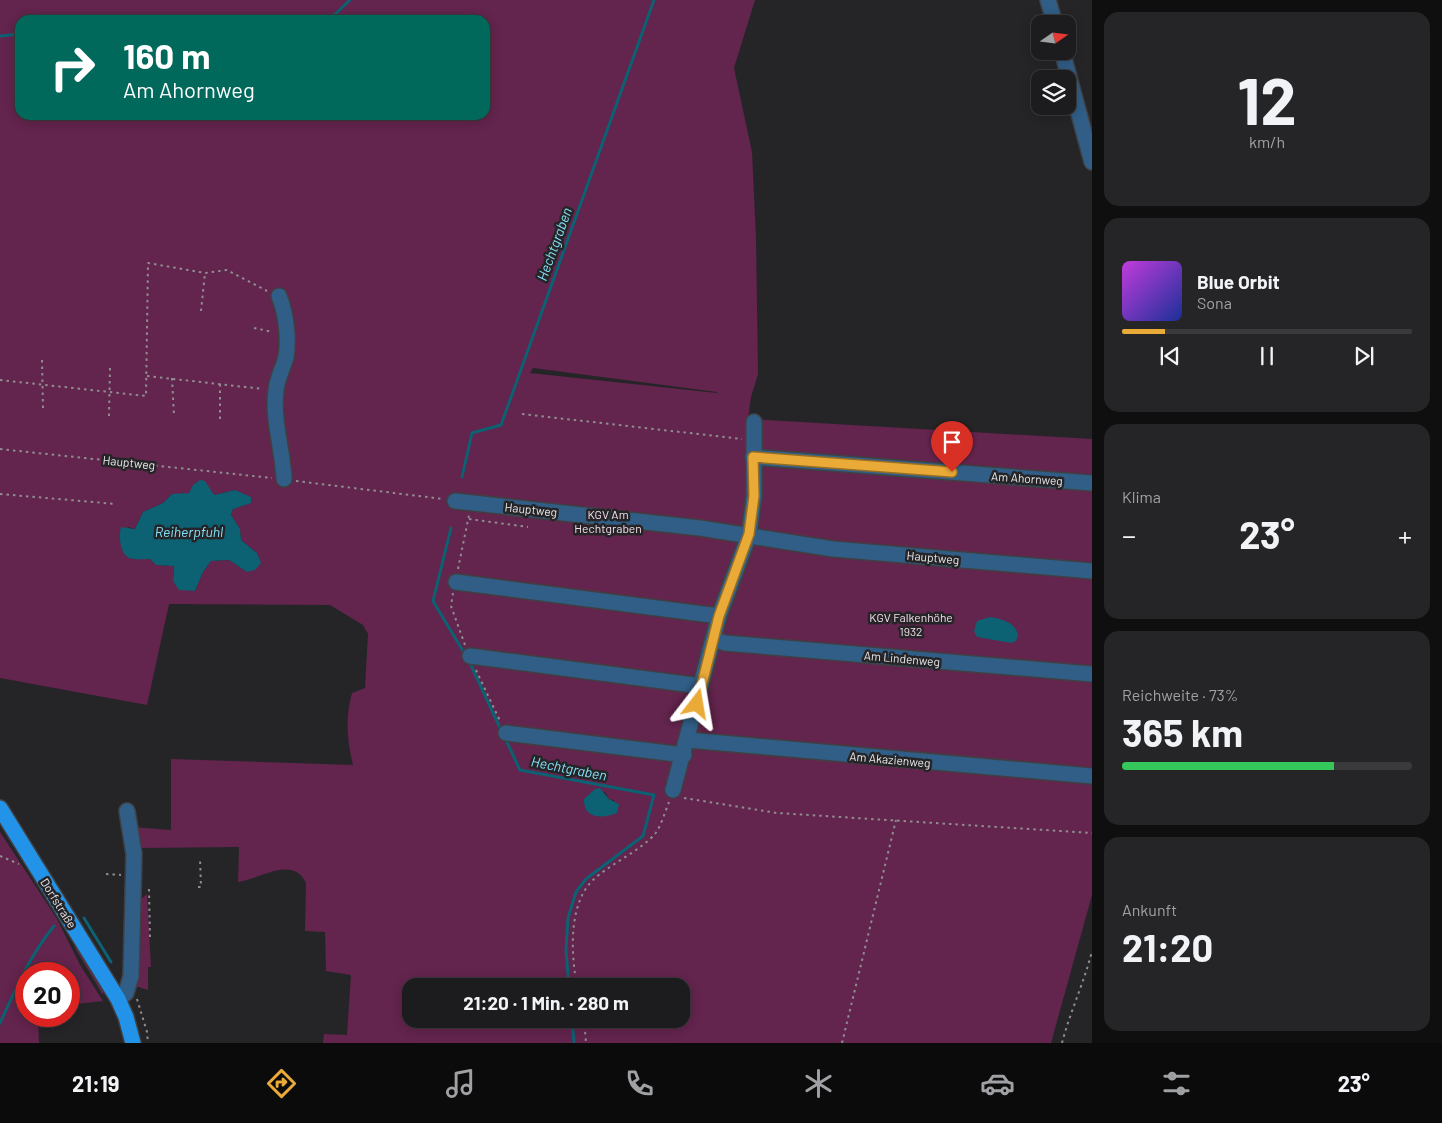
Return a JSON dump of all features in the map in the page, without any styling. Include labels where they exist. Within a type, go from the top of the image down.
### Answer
[{"type":"main road","name":"Dorfstraße","points":[[0,808],[123,994],[133,1043]]},
{"type":"lane","points":[[1048,0],[1052,15]]},
{"type":"lane","points":[[1064,60],[1092,162]]},
{"type":"lane","points":[[279,296],[285,311],[286,356],[276,390],[277,426],[284,479]]},
{"type":"lane","points":[[672,793],[688,740],[719,616],[749,534],[754,496],[754,422]]},
{"type":"lane","name":"Am Ahornweg","points":[[753,457],[1092,483]]},
{"type":"lane","name":"Hauptweg","points":[[462,502],[749,534],[788,543],[833,549],[1092,571]]},
{"type":"lane","points":[[456,582],[719,616]]},
{"type":"lane","name":"Am Lindenweg","points":[[713,639],[725,643],[1092,674]]},
{"type":"lane","points":[[470,656],[701,686]]},
{"type":"lane","points":[[506,733],[684,755]]},
{"type":"lane","name":"Am Akazienweg","points":[[688,740],[1092,776]]},
{"type":"lane","name":"Dorfstraße","points":[[123,994],[131,976],[134,854],[127,811]]},
{"type":"path","points":[[0,380],[146,396],[148,263],[205,273],[227,270],[279,296]]},
{"type":"path","points":[[201,311],[205,273]]},
{"type":"path","points":[[254,328],[285,334]]},
{"type":"path","points":[[42,360],[42,409]]},
{"type":"path","points":[[109,416],[110,368]]},
{"type":"path","points":[[147,376],[276,390]]},
{"type":"path","points":[[172,378],[174,416]]},
{"type":"path","points":[[220,384],[220,419]]},
{"type":"path","points":[[522,414],[754,441]]},
{"type":"path","name":"Hauptweg","points":[[0,449],[284,479],[462,502]]},
{"type":"path","points":[[0,494],[116,504]]},
{"type":"path","points":[[462,502],[469,519],[451,606],[470,656],[506,733]]},
{"type":"path","points":[[469,519],[528,527]]},
{"type":"path","points":[[576,978],[573,954],[575,918],[583,893],[593,880],[655,834],[672,793],[777,813],[1092,833]]},
{"type":"path","points":[[842,1043],[896,820]]},
{"type":"path","points":[[0,856],[26,866]]},
{"type":"path","points":[[198,887],[201,887],[200,858]]},
{"type":"path","points":[[106,874],[133,876]]},
{"type":"path","points":[[149,889],[150,938]]},
{"type":"path","points":[[1062,1043],[1069,1016],[1084,983],[1092,951]]},
{"type":"path","points":[[123,994],[135,994],[147,1032],[148,1043]]},
{"type":"path","points":[[585,1028],[586,1043]]},
{"type":"green space","points":[[0,0],[755,0],[734,68],[752,152],[756,239],[758,374],[751,397],[748,419],[1092,439],[1092,895],[1051,1043],[323,1043],[324,1034],[347,1035],[351,975],[326,971],[325,932],[305,931],[306,883],[300,875],[293,871],[275,871],[238,882],[239,847],[140,848],[132,827],[171,830],[171,759],[353,765],[348,738],[350,702],[352,693],[365,688],[368,634],[363,625],[330,605],[169,604],[147,705],[0,678]],"holes":[[[533,368],[717,393],[530,373]],[[235,490],[250,503],[233,509],[231,515],[240,529],[241,540],[257,553],[247,572],[229,560],[211,561],[203,572],[195,591],[173,581],[174,566],[156,565],[150,559],[129,558],[128,527],[135,529],[143,512],[163,503],[172,494],[214,495]],[[605,792],[609,799],[615,801],[587,811],[584,799]]]},
{"type":"green space","points":[[0,832],[57,919],[78,962],[15,962],[15,1027],[38,1027],[39,1043],[0,1043]]},
{"type":"green space","points":[[147,894],[151,967],[148,967],[148,990],[135,986],[139,901]]},
{"type":"green space","points":[[76,946],[103,991],[103,995],[75,948]]},
{"type":"green space","points":[[80,965],[103,1001],[80,1004]]},
{"type":"water","name":"Reiherpfuhl","points":[[200,480],[205,481],[214,495],[235,490],[251,497],[251,503],[233,509],[231,515],[240,529],[241,540],[257,553],[261,563],[255,570],[247,572],[229,560],[211,561],[203,572],[195,591],[179,590],[173,581],[174,566],[156,565],[150,559],[134,559],[126,556],[120,544],[121,527],[135,529],[143,512],[163,503],[172,494],[189,493],[193,485]]},
{"type":"water","points":[[990,617],[1011,624],[1018,635],[1016,641],[1011,643],[977,637],[974,631],[977,621]]},
{"type":"water","points":[[600,788],[609,799],[619,804],[617,813],[594,816],[587,810],[584,799],[595,789]]},
{"type":"waterway","name":"Hechtgraben","points":[[334,15],[350,0]]},
{"type":"waterway","name":"Hechtgraben","points":[[462,477],[472,433],[501,425],[654,0]]},
{"type":"waterway","name":"Hechtgraben","points":[[0,36],[15,34]]},
{"type":"waterway","name":"Hechtgraben","points":[[451,528],[433,601],[466,656]]},
{"type":"waterway","name":"Hechtgraben","points":[[469,661],[501,730]]},
{"type":"waterway","name":"Hechtgraben","points":[[505,738],[520,770],[654,795],[643,836],[586,879],[576,892],[568,918],[566,950],[568,978]]},
{"type":"waterway","points":[[84,918],[111,962]]},
{"type":"waterway","points":[[0,1023],[31,960],[54,926]]},
{"type":"waterway","name":"Hechtgraben","points":[[573,1028],[574,1043]]},
{"type":"route","points":[[697,704],[719,616],[749,534],[754,496],[753,457],[952,472]]},
{"type":"park label","name":"KGV Am Hechtgraben","points":[[608,521]]},
{"type":"park label","name":"KGV Falkenhöhe 1932","points":[[911,624]]}]
